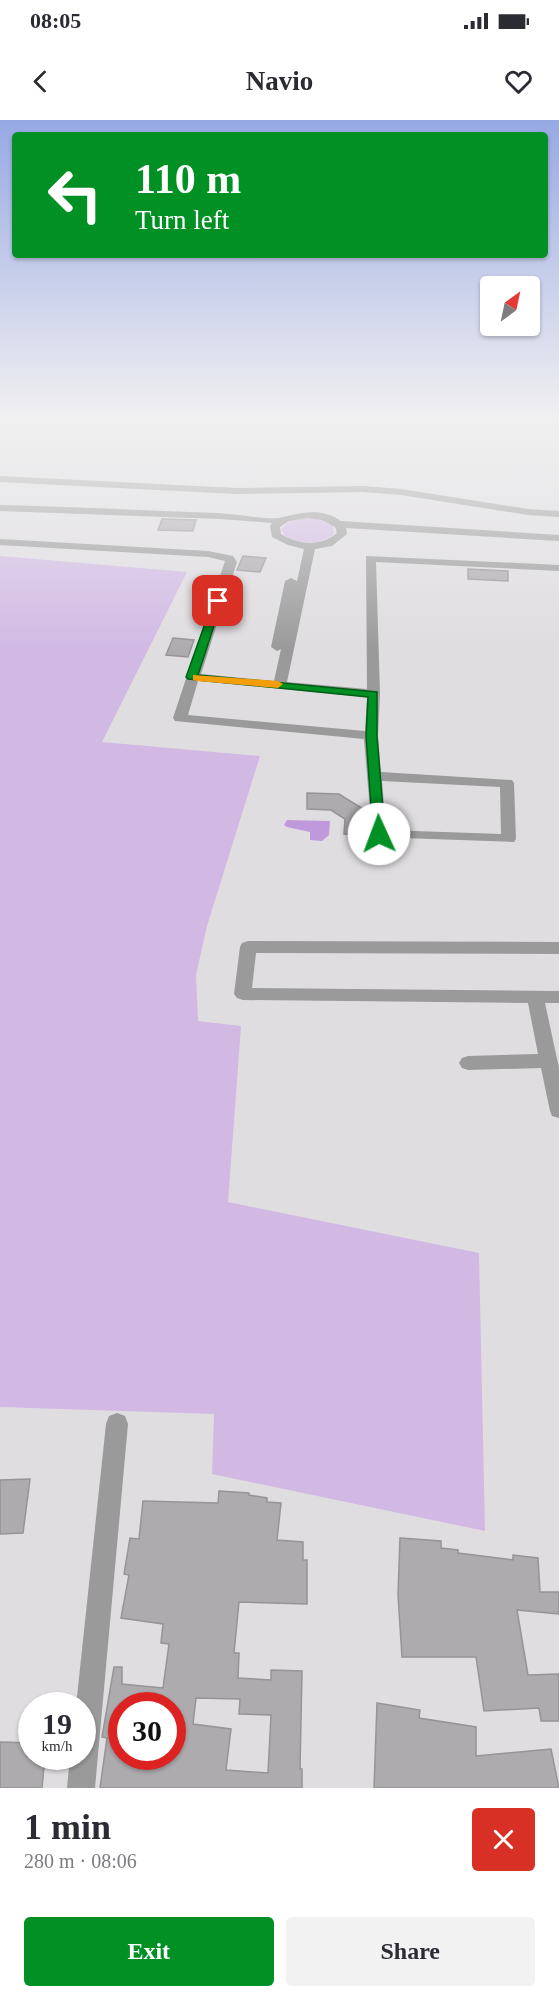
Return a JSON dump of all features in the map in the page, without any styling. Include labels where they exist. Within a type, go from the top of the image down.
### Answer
[{"type":"street","points":[[190,495],[237,497],[276,495]]},
{"type":"street","points":[[303,515],[308,495]]},
{"type":"street","points":[[280,521],[275,526],[276,535],[289,543],[304,545],[330,542],[338,538],[342,534],[339,524],[322,501],[312,495]]},
{"type":"street","points":[[0,508],[220,516],[280,521],[303,515],[322,501],[343,495]]},
{"type":"street","points":[[322,501],[361,495]]},
{"type":"street","points":[[373,495],[559,520]]},
{"type":"street","points":[[419,495],[528,512],[559,514]]},
{"type":"street","points":[[339,524],[559,538]]},
{"type":"street","points":[[0,542],[208,554],[229,558],[231,562],[180,718],[371,736]]},
{"type":"street","points":[[275,684],[304,545]]},
{"type":"street","points":[[375,776],[507,783],[509,839],[379,834],[371,736],[374,694],[370,558],[559,568]]},
{"type":"street","points":[[192,677],[374,694]]},
{"type":"street","points":[[559,948],[248,947],[243,994],[559,997]]},
{"type":"street","points":[[535,996],[559,1112]]},
{"type":"street","points":[[468,1063],[549,1061]]},
{"type":"street","points":[[81,1788],[117,1424]]},
{"type":"shaded area","points":[[307,518],[325,520],[333,525],[334,534],[322,541],[305,543],[290,539],[281,529],[290,521]]},
{"type":"shaded area","points":[[0,556],[187,572],[102,742],[260,756],[207,926],[196,975],[198,1021],[241,1026],[228,1202],[479,1253],[485,1531],[212,1474],[214,1414],[0,1407]]},
{"type":"shaded area","points":[[287,820],[330,821],[329,835],[322,841],[310,840],[310,832],[287,827],[284,825]]},
{"type":"building","points":[[162,519],[196,520],[193,531],[158,530]]},
{"type":"building","points":[[243,556],[266,558],[260,572],[237,570]]},
{"type":"building","points":[[468,569],[508,571],[508,581],[468,579]]},
{"type":"building","points":[[173,638],[194,640],[188,657],[166,655]]},
{"type":"building","points":[[307,793],[339,794],[368,812],[370,836],[344,834],[345,819],[331,810],[307,809]]},
{"type":"building","points":[[30,1479],[23,1533],[0,1534],[0,1480]]},
{"type":"building","points":[[219,1491],[249,1493],[249,1495],[267,1498],[267,1502],[281,1503],[277,1540],[303,1542],[303,1560],[307,1560],[307,1604],[239,1602],[234,1653],[239,1653],[238,1678],[271,1680],[271,1670],[302,1671],[300,1769],[302,1769],[302,1788],[100,1788],[107,1738],[102,1737],[108,1702],[108,1770],[186,1770],[186,1692],[110,1692],[114,1667],[122,1667],[122,1684],[163,1688],[169,1644],[161,1643],[163,1624],[121,1618],[129,1575],[124,1574],[130,1538],[139,1539],[143,1501],[218,1503]],"holes":[[[196,1698],[240,1699],[239,1714],[271,1715],[268,1773],[226,1770],[231,1729],[193,1724]]]},
{"type":"building","points":[[400,1538],[441,1541],[441,1548],[458,1550],[458,1553],[513,1560],[513,1555],[538,1558],[540,1592],[559,1592],[559,1614],[517,1610],[528,1675],[559,1674],[559,1721],[541,1721],[539,1708],[484,1711],[476,1657],[402,1657],[398,1595]]},
{"type":"building","points":[[377,1703],[420,1710],[419,1718],[476,1727],[476,1756],[551,1749],[559,1788],[374,1788]]},
{"type":"building","points":[[0,1742],[18,1743],[18,1770],[44,1770],[42,1788],[0,1788]]},
{"type":"slow traffic","points":[[197,678],[278,684]]},
{"type":"route","points":[[218,601],[192,677],[374,694],[371,736],[379,834]]}]
